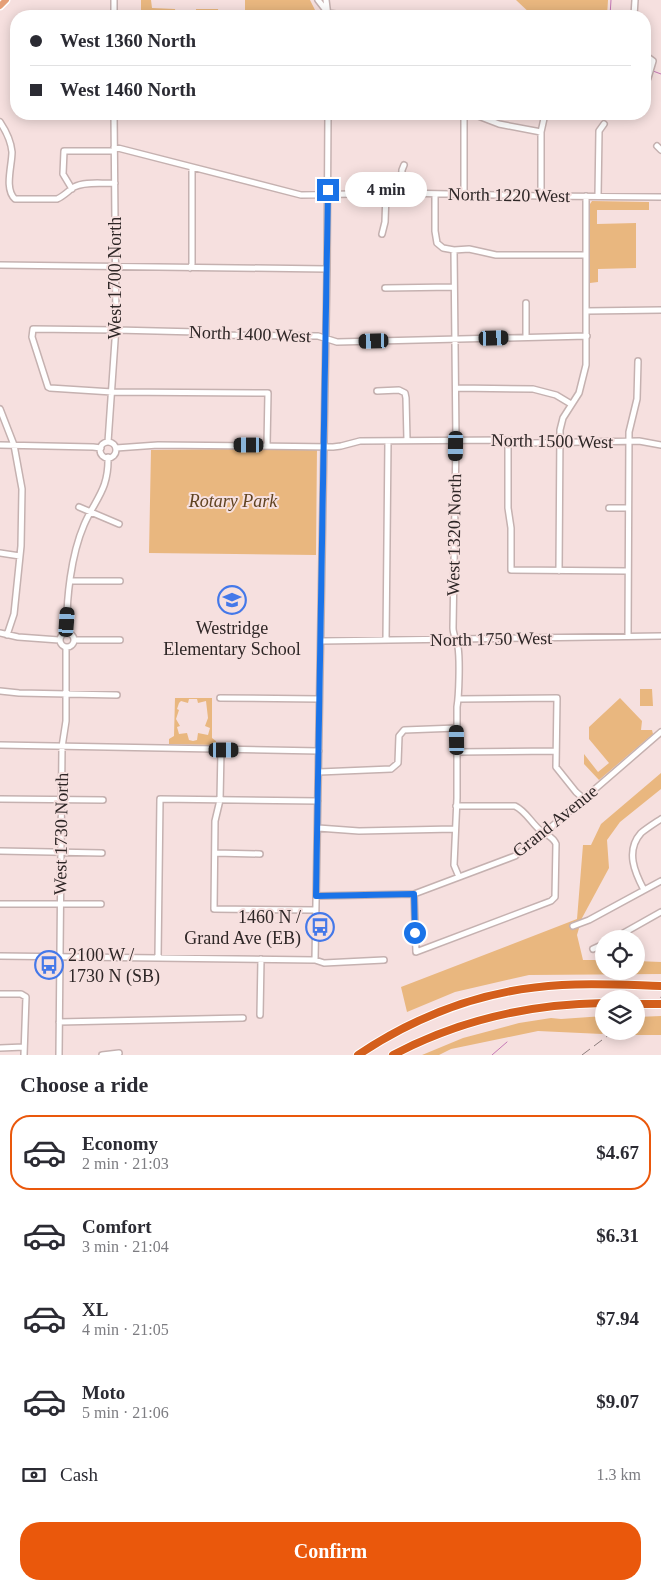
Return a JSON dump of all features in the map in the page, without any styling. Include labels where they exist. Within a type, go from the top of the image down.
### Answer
[{"type":"highway","points":[[358,1055],[392,1034],[418,1021],[453,1006],[490,996],[526,988],[560,985],[661,986]]},
{"type":"highway","points":[[393,1055],[443,1032],[496,1016],[550,1006],[595,1004]]},
{"type":"highway","points":[[645,1004],[661,1004]]},
{"type":"main road","points":[[0,6],[6,0]]},
{"type":"street","name":"West 1700 North","points":[[108,442],[116,330],[114,120]]},
{"type":"street","points":[[315,960],[328,120]]},
{"type":"street","points":[[464,120],[464,194]]},
{"type":"street","points":[[489,120],[499,124],[541,132]]},
{"type":"street","points":[[541,196],[541,132],[544,120]]},
{"type":"street","points":[[0,122],[7,134],[11,149],[10,191],[14,198],[18,200],[57,199],[64,196],[72,188],[84,184],[115,183]]},
{"type":"street","points":[[598,196],[599,130],[604,124]]},
{"type":"street","name":"North 1220 West","points":[[72,188],[63,174],[64,151],[114,149],[300,195],[401,193],[661,197]]},
{"type":"street","points":[[401,193],[404,165]]},
{"type":"street","points":[[190,268],[192,264],[192,168]]},
{"type":"street","points":[[382,234],[385,222],[386,193]]},
{"type":"street","points":[[436,194],[435,231],[438,245],[443,248],[454,250],[469,249],[496,255],[586,255]]},
{"type":"street","points":[[559,570],[561,424],[579,393],[586,365],[586,196]]},
{"type":"street","name":"West 1320 North","points":[[454,250],[456,440],[453,628],[458,647],[459,699],[457,708],[454,865],[458,877]]},
{"type":"street","points":[[0,265],[327,269]]},
{"type":"street","points":[[385,288],[454,287]]},
{"type":"street","points":[[526,303],[526,337]]},
{"type":"street","points":[[587,311],[661,310]]},
{"type":"street","name":"North 1400 West","points":[[112,392],[48,387],[32,337],[32,329],[197,332],[214,335],[318,336],[337,342],[587,336]]},
{"type":"street","points":[[628,636],[629,441],[630,424],[637,399],[638,361]]},
{"type":"street","points":[[456,388],[533,389],[556,395],[571,404]]},
{"type":"street","points":[[377,391],[400,390],[405,393],[407,440]]},
{"type":"street","points":[[112,392],[268,393],[268,445]]},
{"type":"street","points":[[0,409],[14,445],[22,489],[20,556],[14,614],[8,635]]},
{"type":"street","points":[[386,640],[388,440]]},
{"type":"street","name":"North 1500 West","points":[[116,448],[158,444],[341,446],[360,441],[388,440],[508,440],[529,443],[629,441],[646,442],[661,446]]},
{"type":"street","points":[[508,440],[508,508],[511,528],[511,570],[627,572]]},
{"type":"street","points":[[108,442],[113,444],[116,448],[115,454],[108,457],[103,456],[101,448],[103,444],[108,442]]},
{"type":"street","points":[[0,445],[101,448]]},
{"type":"street","points":[[67,632],[74,561],[84,526],[102,494],[108,471],[108,457]]},
{"type":"street","points":[[79,507],[119,524]]},
{"type":"street","points":[[609,508],[628,508]]},
{"type":"street","points":[[0,553],[20,556]]},
{"type":"street","points":[[71,581],[120,581]]},
{"type":"street","points":[[0,632],[18,638],[60,640]]},
{"type":"street","points":[[67,632],[62,634],[60,640],[62,645],[66,647],[72,645],[74,640]]},
{"type":"street","points":[[67,632],[72,635],[74,640]]},
{"type":"street","name":"North 1750 West","points":[[321,641],[661,636]]},
{"type":"street","points":[[74,640],[120,640]]},
{"type":"street","name":"West 1730 North","points":[[60,1022],[62,747],[66,722],[66,647]]},
{"type":"street","points":[[0,691],[118,695]]},
{"type":"street","points":[[220,698],[320,700]]},
{"type":"street","points":[[459,699],[556,698],[557,769],[584,799]]},
{"type":"street","points":[[319,772],[391,768],[396,766],[398,761],[399,736],[402,732],[407,729],[457,728]]},
{"type":"street","name":"Grand Avenue","points":[[316,896],[414,894],[515,856],[661,732]]},
{"type":"street","points":[[0,745],[319,751]]},
{"type":"street","points":[[221,750],[220,800],[215,821],[214,910],[316,910]]},
{"type":"street","points":[[457,752],[556,751]]},
{"type":"street","points":[[0,799],[103,800]]},
{"type":"street","points":[[158,957],[160,799],[318,801]]},
{"type":"street","points":[[414,894],[416,952],[552,900],[556,893],[556,844],[553,838],[543,833],[522,810],[515,806],[456,806]]},
{"type":"street","points":[[644,890],[632,862],[635,842],[642,833],[661,819]]},
{"type":"street","points":[[318,828],[359,831],[454,829]]},
{"type":"street","points":[[0,851],[102,852]]},
{"type":"street","points":[[215,853],[260,854]]},
{"type":"street","points":[[573,926],[590,920],[661,881]]},
{"type":"street","points":[[0,904],[101,904]]},
{"type":"street","points":[[630,930],[660,914]]},
{"type":"street","points":[[0,956],[315,960],[324,964],[384,960]]},
{"type":"street","points":[[260,1015],[261,959]]},
{"type":"street","points":[[0,994],[21,994],[26,997],[24,1055]]},
{"type":"street","points":[[59,1055],[60,1022],[243,1018]]},
{"type":"street","points":[[0,1048],[24,1048]]},
{"type":"street","points":[[102,1055],[119,1053]]},
{"type":"green space","points":[[141,0],[151,0],[152,8],[175,10],[141,10]]},
{"type":"green space","points":[[245,0],[310,0],[315,10],[245,10]]},
{"type":"green space","points":[[516,0],[608,0],[607,10],[527,10]]},
{"type":"green space","points":[[196,9],[218,10],[196,10]]},
{"type":"green space","points":[[592,201],[649,202],[649,210],[597,210],[597,224],[636,223],[636,268],[598,269],[598,282],[590,283],[590,204]]},
{"type":"green space","name":"Rotary Park","points":[[317,448],[316,555],[149,553],[151,450]]},
{"type":"green space","points":[[640,689],[652,689],[653,706],[640,706]]},
{"type":"green space","points":[[175,698],[212,698],[212,738],[216,741],[216,745],[169,744],[169,739],[174,736]],"holes":[[[189,699],[197,699],[198,703],[206,701],[208,718],[205,726],[210,728],[208,735],[198,733],[197,740],[193,741],[189,740],[187,733],[179,734],[177,727],[180,726],[176,719],[179,710],[177,709],[181,701],[188,703]]]},
{"type":"green space","points":[[620,698],[642,721],[641,730],[652,730],[653,734],[599,780],[584,764],[584,754],[598,772],[609,763],[589,739],[589,727]]},
{"type":"green space","points":[[661,773],[661,789],[620,822],[607,840],[609,868],[582,918],[577,935],[583,960],[595,960],[595,974],[529,975],[455,992],[407,1012],[401,987],[577,919],[583,845],[591,845],[601,824]]},
{"type":"green space","points":[[645,961],[661,962],[661,974],[645,974]]},
{"type":"green space","points":[[661,1016],[661,1035],[645,1035],[645,1017]]},
{"type":"green space","points":[[595,1017],[595,1034],[538,1031],[451,1049],[439,1055],[422,1055],[463,1038],[519,1023],[551,1018]]},
{"type":"waterway","points":[[610,10],[611,0]]},
{"type":"waterway","points":[[653,71],[661,74]]},
{"type":"waterway","points":[[492,1055],[507,1042]]},
{"type":"railway","points":[[645,1009],[661,997]]},
{"type":"railway","points":[[582,1055],[602,1040]]},
{"type":"place","name":"Westridge Elementary School","points":[[232,600]]},
{"type":"place","name":"1460 N / Grand Ave (EB)","points":[[320,927]]},
{"type":"place","name":"2100 W / 1730 N (SB)","points":[[49,965]]},
{"type":"route","points":[[328,190],[316,896],[414,894],[415,933]]}]
